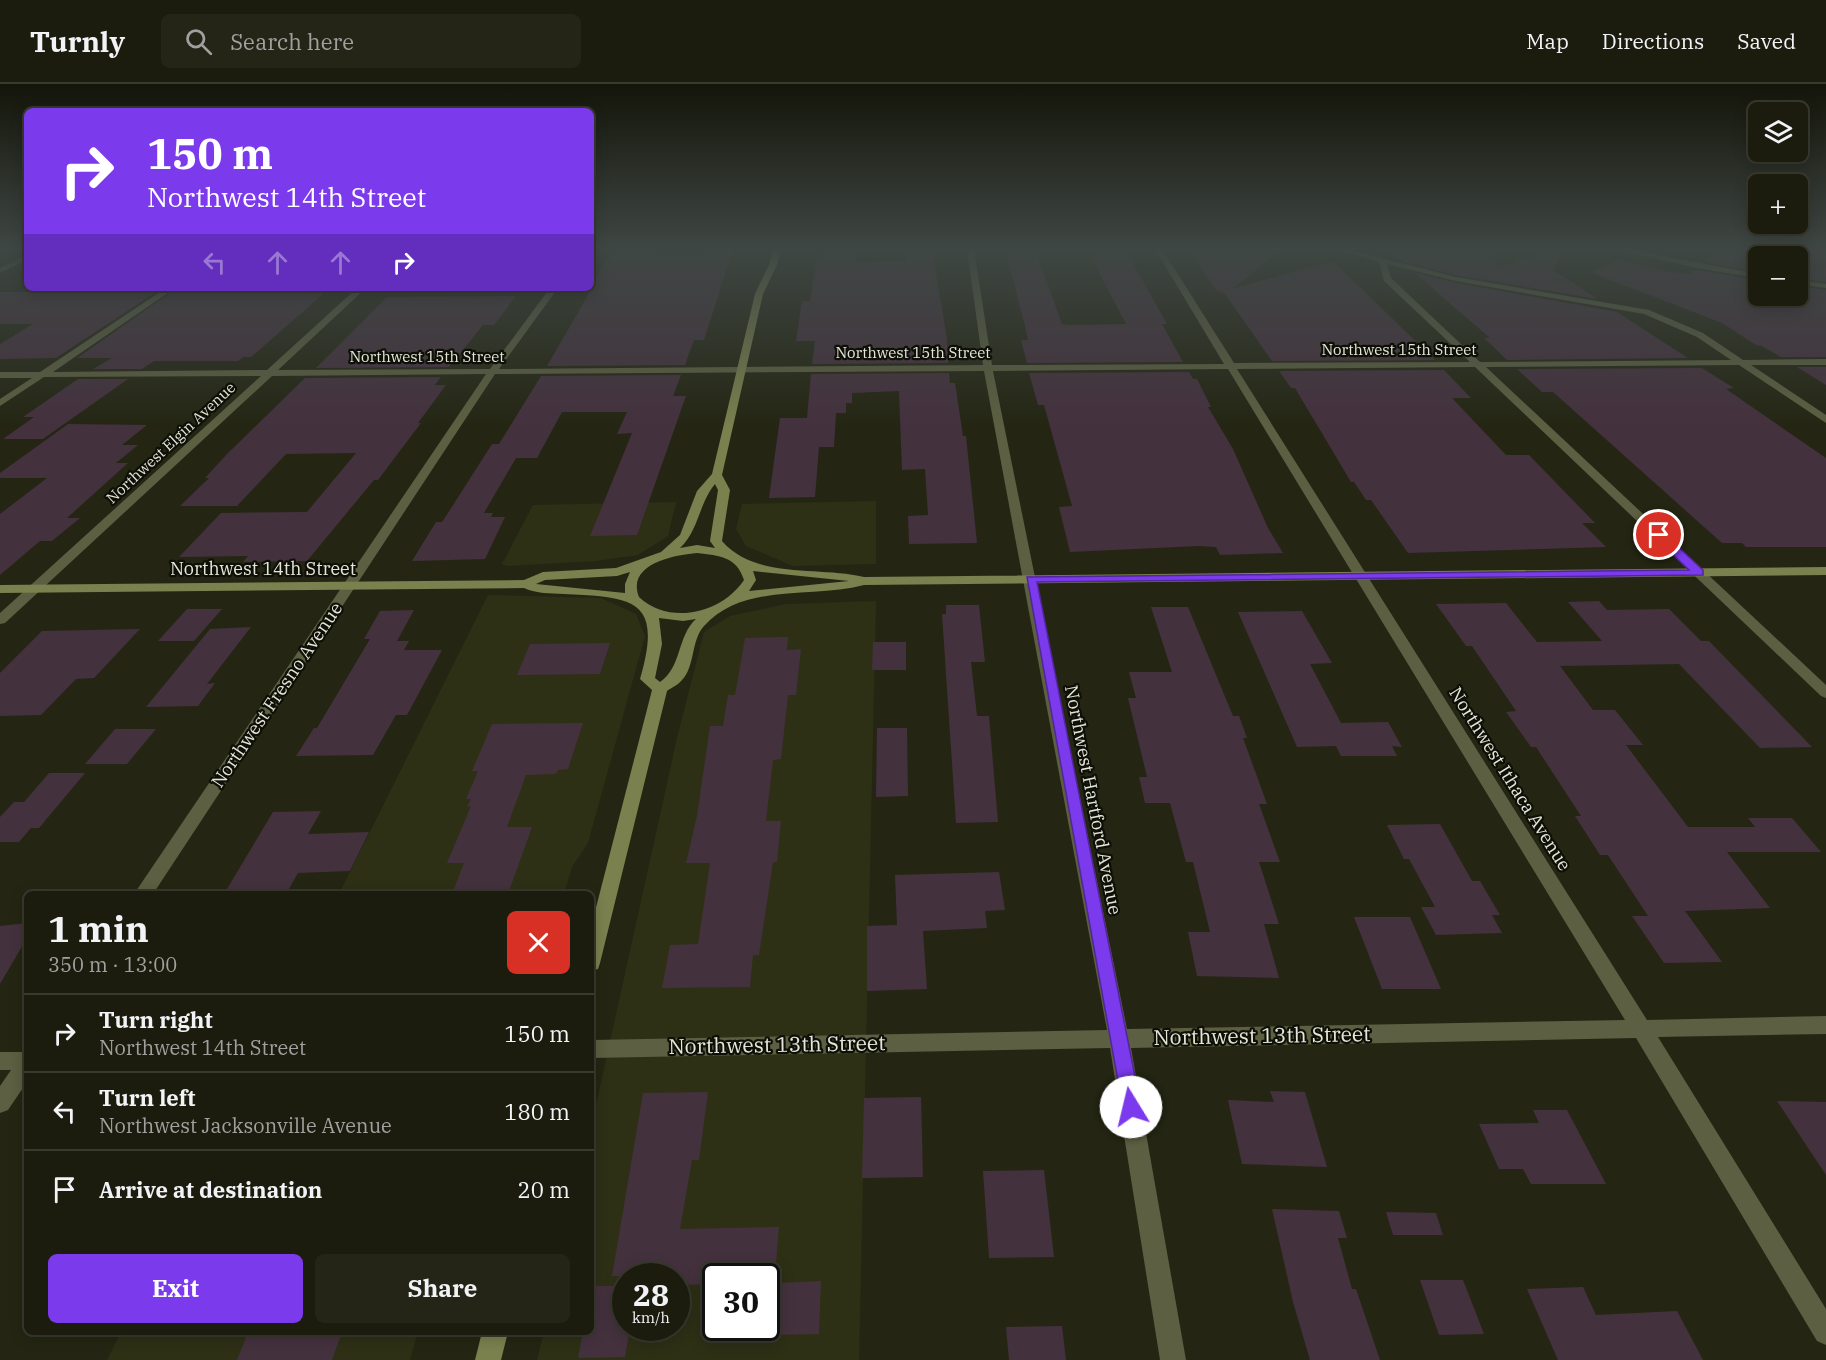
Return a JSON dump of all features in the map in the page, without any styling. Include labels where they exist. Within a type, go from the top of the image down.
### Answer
[{"type":"street","points":[[0,403],[140,309]]},
{"type":"street","name":"Northwest Elgin Avenue","points":[[0,620],[340,309]]},
{"type":"street","name":"Northwest Fresno Avenue","points":[[145,891],[493,371],[539,309]]},
{"type":"street","points":[[666,554],[685,537],[703,491],[717,475],[756,309]]},
{"type":"street","name":"Northwest Hartford Avenue","points":[[979,309],[988,368],[1119,1039],[1173,1360]]},
{"type":"street","name":"Northwest Ithaca Avenue","points":[[1195,309],[1641,1028],[1826,1332]]},
{"type":"street","points":[[1421,309],[1476,364],[1826,693]]},
{"type":"street","points":[[1626,309],[1646,312],[1700,335],[1826,420]]},
{"type":"street","name":"Northwest 15th Street","points":[[0,375],[1826,362]]},
{"type":"street","points":[[717,475],[724,490],[716,541],[726,553],[745,565],[778,573],[843,574],[864,581]]},
{"type":"street","points":[[714,610],[681,616],[649,610],[633,598],[632,579],[640,569],[666,554],[697,549],[726,553]]},
{"type":"street","name":"Northwest 14th Street","points":[[0,589],[526,584],[543,576],[617,572],[653,560]]},
{"type":"street","points":[[739,597],[750,580],[745,565]]},
{"type":"street","points":[[594,951],[660,689],[677,677],[696,626],[714,610],[739,597],[764,591],[843,588],[864,581],[1826,571]]},
{"type":"street","name":"Northwest 14th Street","points":[[526,584],[536,590],[585,591],[633,598]]},
{"type":"street","points":[[649,610],[657,626],[647,679],[660,689]]},
{"type":"street","name":"Northwest 13th Street","points":[[594,1049],[1826,1025]]},
{"type":"street","points":[[0,1061],[24,1063]]},
{"type":"street","points":[[0,1103],[24,1067]]},
{"type":"street","points":[[488,1360],[494,1335]]},
{"type":"shaded area","points":[[876,501],[876,564],[793,566],[746,546],[736,529],[742,504]]},
{"type":"shaded area","points":[[676,502],[668,536],[638,555],[596,561],[507,566],[502,564],[533,505]]},
{"type":"shaded area","points":[[488,595],[601,598],[636,614],[645,636],[588,843],[572,867],[565,891],[340,891]]},
{"type":"shaded area","points":[[876,601],[859,1360],[537,1360],[543,1335],[594,1335],[594,1114],[677,738],[704,632],[730,616],[786,604]]},
{"type":"shaded area","points":[[120,1335],[417,1335],[410,1360],[107,1360]]},
{"type":"building","points":[[0,309],[131,309],[56,358],[0,359],[0,344],[33,324],[0,324]]},
{"type":"building","points":[[148,309],[306,309],[251,357],[243,357],[238,361],[154,361],[142,369],[93,369],[112,358],[77,358]]},
{"type":"building","points":[[375,309],[506,309],[494,325],[483,325],[449,367],[316,368]]},
{"type":"building","points":[[580,309],[714,309],[704,340],[694,340],[685,365],[547,366]]},
{"type":"building","points":[[801,309],[942,309],[948,363],[812,364],[815,341],[796,341]]},
{"type":"building","points":[[1020,309],[1056,309],[1062,324],[1068,325],[1126,324],[1118,309],[1158,309],[1167,324],[1162,324],[1183,362],[1027,363],[1021,340],[1028,340]]},
{"type":"building","points":[[1235,309],[1382,309],[1435,360],[1272,361]]},
{"type":"building","points":[[1456,309],[1598,309],[1617,312],[1688,358],[1507,360],[1484,338],[1490,338]]},
{"type":"building","points":[[1685,309],[1826,309],[1826,357],[1781,357],[1756,345],[1722,323]]},
{"type":"building","points":[[1797,367],[1826,367],[1826,385]]},
{"type":"building","points":[[1702,368],[1734,388],[1726,389],[1826,458],[1826,547],[1746,547],[1742,543],[1722,543],[1553,392],[1542,392],[1517,369]]},
{"type":"building","points":[[1444,370],[1471,398],[1452,398],[1506,455],[1529,455],[1595,523],[1582,523],[1606,547],[1408,553],[1371,500],[1366,500],[1354,482],[1351,482],[1295,388],[1291,388],[1279,371]]},
{"type":"building","points":[[1189,372],[1193,379],[1197,379],[1211,407],[1208,407],[1233,449],[1268,528],[1283,553],[1220,555],[1216,547],[1199,546],[1070,552],[1059,507],[1072,506],[1044,405],[1038,405],[1029,373]]},
{"type":"building","points":[[949,373],[950,383],[955,383],[963,436],[966,436],[977,543],[909,544],[908,516],[928,515],[925,469],[902,470],[899,391],[852,393],[852,403],[846,403],[846,413],[836,413],[834,447],[819,447],[815,497],[769,498],[780,418],[807,418],[811,374]]},
{"type":"building","points":[[681,375],[673,396],[686,396],[637,535],[590,536],[632,433],[617,434],[627,412],[562,412],[537,458],[516,458],[484,513],[493,513],[491,517],[505,517],[485,559],[412,561],[436,522],[442,522],[492,444],[499,444],[541,376]]},
{"type":"building","points":[[441,377],[435,385],[446,385],[418,423],[421,423],[378,480],[374,480],[307,561],[243,562],[248,556],[179,557],[221,513],[307,512],[356,453],[286,454],[237,506],[180,506],[209,478],[205,478],[227,454],[305,378]]},
{"type":"building","points":[[78,379],[128,379],[43,439],[3,439],[34,417],[23,417]]},
{"type":"building","points":[[68,424],[147,425],[122,445],[138,445],[116,463],[128,463],[67,518],[80,518],[52,541],[40,541],[0,575],[0,514],[47,478],[0,478],[0,473]]},
{"type":"building","points":[[1599,601],[1607,610],[1669,609],[1701,641],[1709,641],[1812,747],[1760,748],[1679,664],[1560,666],[1593,710],[1615,710],[1643,745],[1626,745],[1688,827],[1755,827],[1748,818],[1792,818],[1821,852],[1727,852],[1770,908],[1685,911],[1722,962],[1664,963],[1632,916],[1648,916],[1608,855],[1600,855],[1575,816],[1581,816],[1536,747],[1531,747],[1506,712],[1516,711],[1472,646],[1466,646],[1436,604],[1506,603],[1537,642],[1602,641],[1568,602]]},
{"type":"building","points":[[946,605],[979,605],[985,662],[971,662],[977,716],[989,716],[998,822],[956,823],[942,614],[946,614]]},
{"type":"building","points":[[1151,607],[1188,607],[1233,716],[1239,716],[1247,738],[1243,738],[1267,804],[1259,804],[1280,862],[1259,862],[1279,924],[1264,924],[1279,978],[1197,976],[1188,932],[1210,932],[1193,862],[1186,862],[1170,803],[1145,803],[1139,777],[1147,777],[1128,698],[1136,698],[1129,672],[1172,672]]},
{"type":"building","points":[[187,609],[222,609],[194,641],[158,641]]},
{"type":"building","points":[[414,610],[397,641],[409,641],[404,650],[442,650],[407,715],[396,715],[373,755],[296,756],[314,728],[317,728],[370,639],[364,639],[380,611]]},
{"type":"building","points":[[1302,611],[1332,663],[1310,664],[1341,723],[1388,722],[1402,747],[1392,746],[1397,756],[1341,756],[1336,746],[1297,747],[1238,612]]},
{"type":"building","points":[[251,627],[207,684],[215,683],[198,706],[146,707],[210,629]]},
{"type":"building","points":[[140,629],[94,678],[76,679],[41,715],[0,716],[0,673],[42,631]]},
{"type":"building","points":[[788,637],[787,650],[801,649],[796,695],[788,695],[781,759],[773,760],[766,821],[781,821],[777,862],[773,862],[759,955],[753,955],[750,987],[662,988],[670,945],[698,944],[710,863],[686,863],[697,816],[710,726],[723,726],[728,695],[735,695],[745,638]]},
{"type":"building","points":[[873,642],[906,642],[906,670],[872,670]]},
{"type":"building","points":[[610,643],[600,674],[517,675],[530,644]]},
{"type":"building","points":[[583,723],[568,769],[558,770],[556,774],[526,775],[507,827],[532,827],[509,891],[453,891],[464,863],[447,863],[471,806],[467,807],[471,799],[466,799],[478,771],[472,771],[492,724]]},
{"type":"building","points":[[877,728],[907,728],[908,796],[876,797]]},
{"type":"building","points":[[115,729],[156,729],[127,764],[85,764]]},
{"type":"building","points":[[49,773],[85,773],[39,828],[31,828],[19,842],[0,842],[0,817],[14,802],[24,802]]},
{"type":"building","points":[[321,811],[308,834],[369,832],[350,871],[298,873],[288,891],[226,891],[273,812]]},
{"type":"building","points":[[1440,824],[1472,881],[1480,881],[1500,915],[1492,915],[1502,933],[1436,935],[1421,907],[1435,907],[1409,859],[1404,859],[1387,825]]},
{"type":"building","points":[[999,872],[1005,910],[985,911],[987,928],[923,931],[927,989],[867,991],[867,926],[897,925],[895,875]]},
{"type":"building","points":[[1354,917],[1410,917],[1441,989],[1382,989]]},
{"type":"building","points":[[24,923],[24,943],[0,984],[0,926]]},
{"type":"building","points":[[1270,1091],[1305,1092],[1327,1167],[1242,1164],[1228,1100],[1274,1102]]},
{"type":"building","points":[[708,1092],[699,1160],[692,1160],[680,1229],[779,1227],[776,1263],[702,1263],[702,1284],[690,1285],[690,1263],[614,1263],[643,1093]]},
{"type":"building","points":[[921,1097],[923,1177],[862,1178],[864,1098]]},
{"type":"building","points":[[1777,1101],[1826,1102],[1826,1175]]},
{"type":"building","points":[[1533,1110],[1567,1110],[1606,1184],[1531,1184],[1523,1169],[1499,1169],[1479,1124],[1539,1123]]},
{"type":"building","points":[[1044,1170],[1054,1257],[989,1258],[983,1171]]},
{"type":"building","points":[[1272,1209],[1339,1211],[1347,1238],[1338,1238],[1352,1289],[1356,1289],[1380,1360],[1310,1360],[1293,1302]]},
{"type":"building","points":[[1386,1212],[1436,1213],[1443,1235],[1393,1235]]},
{"type":"building","points":[[1420,1280],[1463,1280],[1484,1334],[1439,1335]]},
{"type":"building","points":[[821,1281],[819,1334],[780,1335],[780,1283]]},
{"type":"building","points":[[594,1286],[612,1286],[612,1341],[628,1341],[625,1357],[578,1358],[582,1335],[594,1335]]},
{"type":"building","points":[[1583,1287],[1596,1315],[1677,1311],[1703,1360],[1558,1360],[1527,1289]]},
{"type":"building","points":[[1062,1326],[1066,1360],[1009,1360],[1006,1327]]},
{"type":"building","points":[[247,1335],[341,1335],[332,1360],[237,1360]]},
{"type":"route","points":[[1131,1107],[1031,579],[1384,574],[1699,573],[1659,535]]}]
